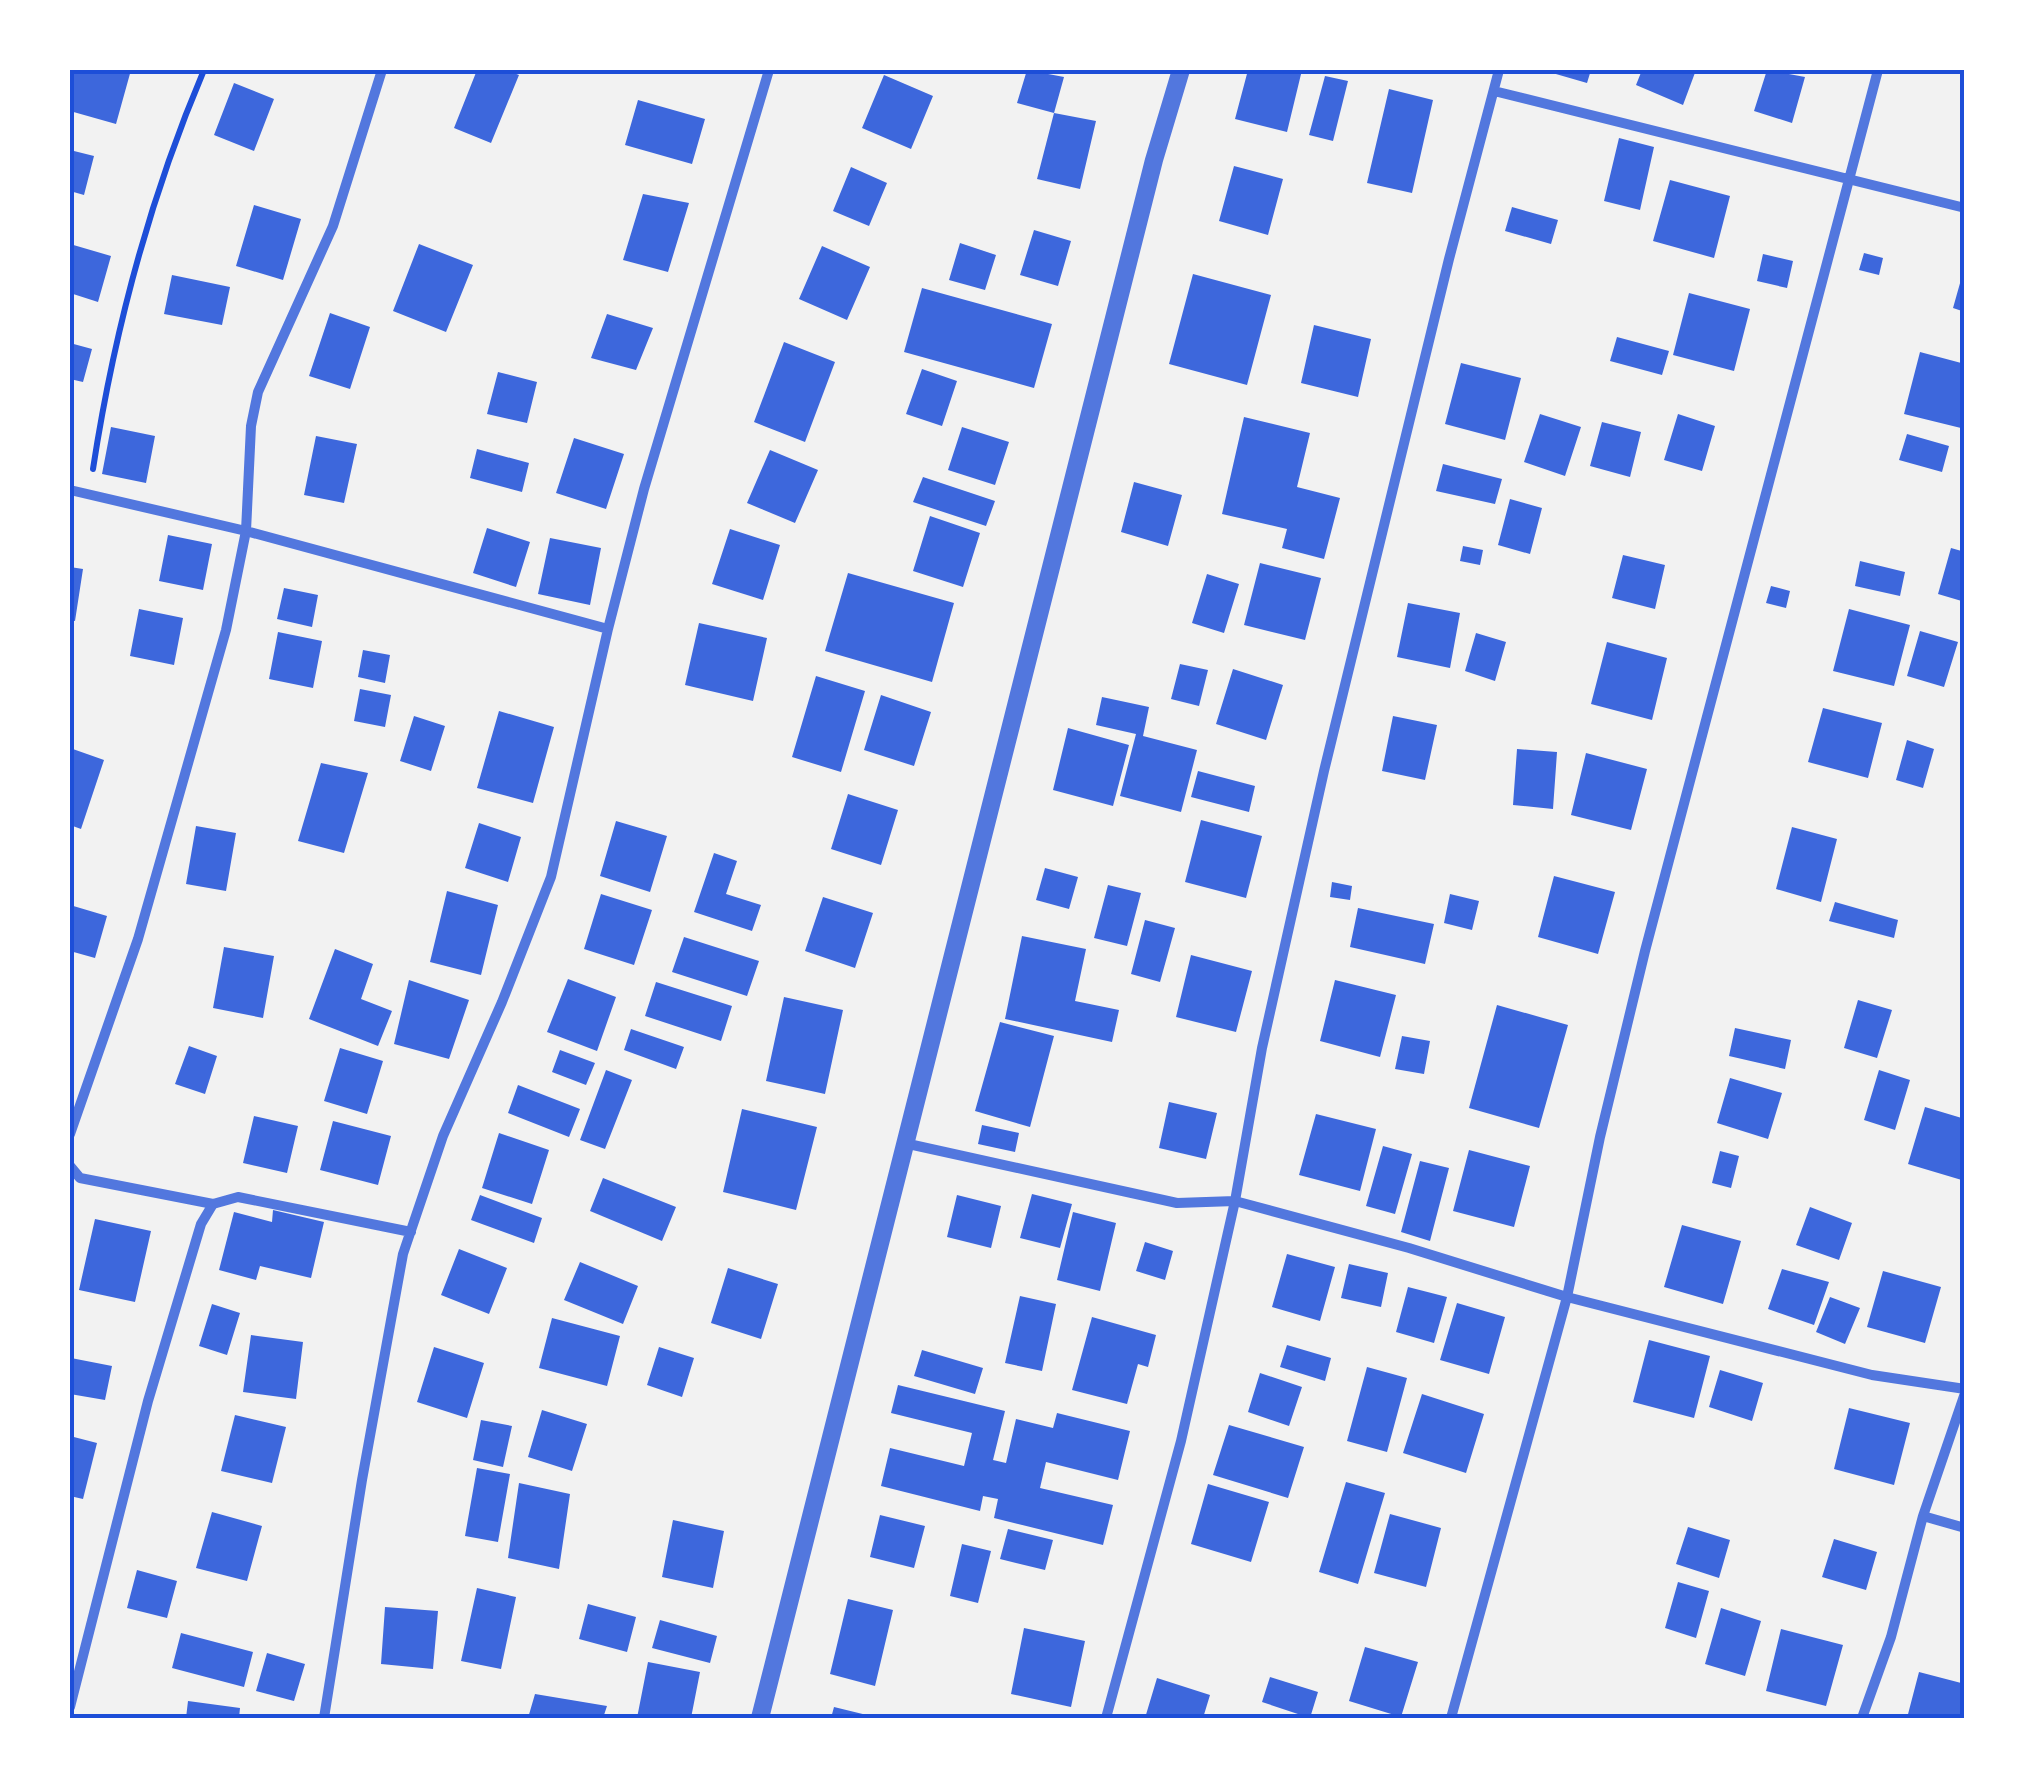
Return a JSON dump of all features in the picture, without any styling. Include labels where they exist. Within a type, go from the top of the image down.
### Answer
[{"type":"street","points":[[70,1134],[138,939],[226,630],[246,531],[251,426],[258,392],[333,226],[382,70]]},
{"type":"street","points":[[324,1718],[404,1254],[443,1136],[551,877],[644,489],[769,70]]},
{"type":"street","points":[[760,1718],[1154,160],[1181,70]]},
{"type":"street","points":[[1106,1718],[1181,1441],[1324,771],[1434,317],[1499,70]]},
{"type":"street","points":[[1450,1718],[1567,1297],[1600,1136],[1641,969],[1878,70]]},
{"type":"street","points":[[1494,91],[1965,208]]},
{"type":"street","points":[[70,490],[246,531],[608,629]]},
{"type":"street","points":[[903,1143],[1177,1204],[1235,1201],[1409,1248],[1567,1297],[1872,1375],[1965,1391],[1923,1516],[1891,1637],[1862,1718]]},
{"type":"street","points":[[70,1166],[80,1178],[213,1204],[238,1197],[411,1232]]},
{"type":"street","points":[[70,1707],[148,1401],[201,1224],[213,1204]]},
{"type":"street","points":[[1923,1516],[1965,1528]]},
{"type":"path","points":[[90,495],[100,425],[144,232],[172,145],[204,70]]},
{"type":"building","points":[[74,70],[131,70],[116,124],[70,111]]},
{"type":"building","points":[[477,70],[506,70],[519,75],[491,143],[454,128]]},
{"type":"building","points":[[1027,70],[1064,77],[1054,113],[1017,103]]},
{"type":"building","points":[[1248,70],[1302,70],[1287,132],[1235,119]]},
{"type":"building","points":[[1542,70],[1591,70],[1587,83]]},
{"type":"building","points":[[1642,70],[1696,70],[1683,105],[1636,85]]},
{"type":"building","points":[[1767,70],[1805,77],[1792,123],[1754,111]]},
{"type":"building","points":[[884,75],[933,96],[911,149],[862,128]]},
{"type":"building","points":[[1325,76],[1348,81],[1333,141],[1309,135]]},
{"type":"building","points":[[234,83],[274,99],[254,151],[214,135]]},
{"type":"building","points":[[1389,89],[1433,100],[1412,193],[1367,183]]},
{"type":"building","points":[[638,100],[705,119],[692,164],[625,145]]},
{"type":"building","points":[[1054,113],[1096,121],[1080,189],[1037,179]]},
{"type":"building","points":[[1619,138],[1654,147],[1640,210],[1604,201]]},
{"type":"building","points":[[70,150],[94,156],[84,195],[70,191]]},
{"type":"building","points":[[1234,166],[1283,179],[1268,235],[1219,221]]},
{"type":"building","points":[[851,167],[887,183],[869,226],[833,211]]},
{"type":"building","points":[[1670,180],[1730,196],[1714,258],[1653,241]]},
{"type":"building","points":[[643,194],[689,203],[668,272],[623,260]]},
{"type":"building","points":[[254,205],[301,219],[283,280],[236,266]]},
{"type":"building","points":[[1512,207],[1558,220],[1551,244],[1505,231]]},
{"type":"building","points":[[1034,230],[1071,241],[1058,286],[1020,275]]},
{"type":"building","points":[[960,243],[996,255],[985,290],[949,280]]},
{"type":"building","points":[[70,244],[111,256],[98,302],[70,293]]},
{"type":"building","points":[[419,244],[473,265],[446,332],[393,311]]},
{"type":"building","points":[[822,246],[870,267],[847,320],[799,299]]},
{"type":"building","points":[[1864,253],[1883,258],[1879,275],[1859,270]]},
{"type":"building","points":[[1763,254],[1793,261],[1787,288],[1757,281]]},
{"type":"building","points":[[1965,269],[1965,312],[1953,308]]},
{"type":"building","points":[[1193,274],[1271,295],[1247,385],[1169,364]]},
{"type":"building","points":[[172,275],[230,287],[222,325],[164,314]]},
{"type":"building","points":[[922,288],[1052,324],[1034,388],[904,352]]},
{"type":"building","points":[[1689,293],[1750,309],[1734,371],[1673,355]]},
{"type":"building","points":[[330,313],[370,327],[350,389],[309,376]]},
{"type":"building","points":[[607,314],[653,328],[636,370],[591,358]]},
{"type":"building","points":[[1314,325],[1371,339],[1358,397],[1301,383]]},
{"type":"building","points":[[1617,337],[1669,351],[1662,375],[1610,361]]},
{"type":"building","points":[[784,342],[835,362],[805,442],[754,422]]},
{"type":"building","points":[[70,343],[92,349],[83,382],[70,379]]},
{"type":"building","points":[[1920,352],[1965,364],[1965,429],[1904,414]]},
{"type":"building","points":[[1461,363],[1521,378],[1505,440],[1445,424]]},
{"type":"building","points":[[922,369],[957,381],[942,426],[906,414]]},
{"type":"building","points":[[498,372],[537,382],[527,423],[487,414]]},
{"type":"building","points":[[1540,414],[1581,427],[1565,476],[1524,462]]},
{"type":"building","points":[[1678,414],[1715,426],[1702,471],[1664,460]]},
{"type":"building","points":[[1244,417],[1310,433],[1297,487],[1340,498],[1324,559],[1282,548],[1287,529],[1222,514]]},
{"type":"building","points":[[1602,422],[1641,432],[1630,477],[1590,466]]},
{"type":"building","points":[[111,427],[155,436],[146,483],[102,474]]},
{"type":"building","points":[[962,427],[1009,442],[995,485],[948,470]]},
{"type":"building","points":[[1907,434],[1949,446],[1942,472],[1899,460]]},
{"type":"building","points":[[316,436],[357,444],[344,503],[304,495]]},
{"type":"building","points":[[574,438],[624,454],[606,509],[556,493]]},
{"type":"building","points":[[477,449],[529,463],[522,492],[470,478]]},
{"type":"building","points":[[770,450],[818,470],[795,523],[747,503]]},
{"type":"building","points":[[1443,464],[1502,479],[1495,504],[1436,491]]},
{"type":"building","points":[[923,477],[995,501],[986,526],[913,502]]},
{"type":"building","points":[[1134,482],[1182,495],[1168,546],[1121,532]]},
{"type":"building","points":[[1510,499],[1542,508],[1530,554],[1498,545]]},
{"type":"building","points":[[930,516],[980,533],[963,587],[913,571]]},
{"type":"building","points":[[487,528],[530,542],[516,587],[473,573]]},
{"type":"building","points":[[730,529],[780,545],[763,600],[712,584]]},
{"type":"building","points":[[168,535],[212,544],[203,590],[159,581]]},
{"type":"building","points":[[550,538],[601,548],[590,605],[538,594]]},
{"type":"building","points":[[1463,546],[1483,550],[1480,565],[1460,561]]},
{"type":"building","points":[[1951,548],[1965,552],[1965,602],[1938,594]]},
{"type":"building","points":[[1623,555],[1665,565],[1655,609],[1612,598]]},
{"type":"building","points":[[1860,561],[1905,572],[1900,596],[1855,586]]},
{"type":"building","points":[[1260,563],[1321,578],[1305,640],[1244,625]]},
{"type":"building","points":[[70,567],[83,569],[75,621],[70,620]]},
{"type":"building","points":[[848,573],[954,603],[932,682],[825,651]]},
{"type":"building","points":[[1207,574],[1239,584],[1224,633],[1192,623]]},
{"type":"building","points":[[1771,586],[1790,591],[1786,608],[1766,603]]},
{"type":"building","points":[[284,588],[318,595],[312,627],[277,619]]},
{"type":"building","points":[[1408,603],[1460,613],[1450,668],[1397,657]]},
{"type":"building","points":[[139,609],[183,618],[174,665],[130,656]]},
{"type":"building","points":[[1849,609],[1910,625],[1894,686],[1833,671]]},
{"type":"building","points":[[699,623],[767,638],[753,701],[685,685]]},
{"type":"building","points":[[1920,631],[1958,642],[1944,687],[1907,676]]},
{"type":"building","points":[[278,632],[322,641],[313,688],[269,679]]},
{"type":"building","points":[[1476,633],[1506,642],[1495,681],[1465,671]]},
{"type":"building","points":[[1607,642],[1667,658],[1652,720],[1591,704]]},
{"type":"building","points":[[363,650],[390,655],[385,683],[358,677]]},
{"type":"building","points":[[1180,664],[1208,670],[1199,706],[1171,699]]},
{"type":"building","points":[[1233,669],[1283,685],[1266,740],[1216,724]]},
{"type":"building","points":[[816,676],[865,691],[841,772],[792,757]]},
{"type":"building","points":[[360,689],[391,695],[385,727],[354,721]]},
{"type":"building","points":[[881,695],[931,712],[914,766],[864,750]]},
{"type":"building","points":[[1102,697],[1149,707],[1143,736],[1197,750],[1181,812],[1120,796],[1136,734],[1096,725]]},
{"type":"building","points":[[1823,708],[1882,723],[1868,778],[1808,762]]},
{"type":"building","points":[[499,711],[554,727],[533,803],[477,788]]},
{"type":"building","points":[[414,716],[445,726],[431,771],[400,761]]},
{"type":"building","points":[[1393,716],[1437,725],[1425,780],[1382,771]]},
{"type":"building","points":[[1068,728],[1129,745],[1113,806],[1053,790]]},
{"type":"building","points":[[1907,740],[1934,749],[1923,788],[1896,780]]},
{"type":"building","points":[[70,748],[104,760],[81,829],[70,825]]},
{"type":"building","points":[[1517,749],[1557,752],[1553,809],[1513,805]]},
{"type":"building","points":[[1586,753],[1647,769],[1631,830],[1571,815]]},
{"type":"building","points":[[321,763],[368,773],[344,853],[298,841]]},
{"type":"building","points":[[1198,771],[1255,786],[1249,812],[1191,797]]},
{"type":"building","points":[[848,794],[898,810],[881,865],[831,849]]},
{"type":"building","points":[[1201,820],[1262,836],[1246,898],[1185,882]]},
{"type":"building","points":[[616,821],[667,836],[650,892],[600,876]]},
{"type":"building","points":[[479,823],[521,837],[508,882],[465,868]]},
{"type":"building","points":[[196,826],[236,833],[226,891],[186,884]]},
{"type":"building","points":[[1792,827],[1837,839],[1821,902],[1776,889]]},
{"type":"building","points":[[714,853],[737,861],[726,894],[761,905],[752,931],[694,912]]},
{"type":"building","points":[[1045,868],[1078,877],[1069,909],[1036,900]]},
{"type":"building","points":[[1554,876],[1615,892],[1598,954],[1538,937]]},
{"type":"building","points":[[1332,882],[1352,886],[1350,900],[1330,897]]},
{"type":"building","points":[[1108,885],[1141,893],[1127,946],[1094,938]]},
{"type":"building","points":[[447,891],[498,905],[481,975],[430,962]]},
{"type":"building","points":[[601,894],[652,910],[634,965],[584,949]]},
{"type":"building","points":[[1450,894],[1479,901],[1472,930],[1444,923]]},
{"type":"building","points":[[823,897],[873,913],[855,968],[805,951]]},
{"type":"building","points":[[1835,902],[1898,920],[1894,938],[1829,921]]},
{"type":"building","points":[[70,905],[107,916],[95,958],[70,951]]},
{"type":"building","points":[[1358,908],[1434,924],[1425,964],[1350,947]]},
{"type":"building","points":[[1145,920],[1175,928],[1160,982],[1131,974]]},
{"type":"building","points":[[1022,936],[1086,949],[1075,1001],[1119,1010],[1112,1042],[1005,1019]]},
{"type":"building","points":[[684,937],[759,961],[747,996],[672,972]]},
{"type":"building","points":[[224,947],[274,956],[263,1018],[213,1008]]},
{"type":"building","points":[[335,949],[373,964],[361,999],[392,1011],[378,1046],[309,1019]]},
{"type":"building","points":[[1191,955],[1252,971],[1236,1032],[1176,1017]]},
{"type":"building","points":[[568,979],[616,997],[597,1051],[547,1032]]},
{"type":"building","points":[[409,980],[469,1000],[449,1059],[394,1044]]},
{"type":"building","points":[[1335,980],[1396,995],[1380,1057],[1320,1041]]},
{"type":"building","points":[[656,982],[732,1006],[721,1041],[645,1016]]},
{"type":"building","points":[[784,997],[843,1010],[825,1094],[766,1081]]},
{"type":"building","points":[[1858,1000],[1892,1010],[1877,1058],[1844,1048]]},
{"type":"building","points":[[1497,1005],[1568,1025],[1539,1128],[1469,1108]]},
{"type":"building","points":[[1000,1022],[1054,1036],[1030,1127],[975,1111]]},
{"type":"building","points":[[1735,1028],[1791,1040],[1785,1069],[1729,1056]]},
{"type":"building","points":[[631,1029],[684,1047],[676,1069],[624,1050]]},
{"type":"building","points":[[1402,1036],[1430,1041],[1424,1074],[1395,1069]]},
{"type":"building","points":[[189,1046],[217,1056],[205,1094],[175,1084]]},
{"type":"building","points":[[340,1048],[383,1061],[367,1114],[324,1101]]},
{"type":"building","points":[[560,1050],[595,1063],[586,1085],[552,1072]]},
{"type":"building","points":[[606,1070],[632,1080],[605,1149],[580,1140]]},
{"type":"building","points":[[1879,1070],[1910,1080],[1895,1130],[1864,1120]]},
{"type":"building","points":[[1730,1078],[1782,1093],[1768,1139],[1717,1123]]},
{"type":"building","points":[[518,1085],[580,1109],[569,1137],[508,1113]]},
{"type":"building","points":[[1169,1102],[1217,1113],[1206,1159],[1159,1148]]},
{"type":"building","points":[[1925,1107],[1965,1119],[1965,1181],[1908,1164]]},
{"type":"building","points":[[742,1109],[817,1127],[796,1210],[723,1192]]},
{"type":"building","points":[[1316,1114],[1376,1129],[1360,1191],[1299,1175]]},
{"type":"building","points":[[254,1116],[298,1126],[287,1173],[243,1163]]},
{"type":"building","points":[[333,1121],[391,1136],[378,1185],[320,1170]]},
{"type":"building","points":[[982,1125],[1019,1133],[1015,1152],[978,1144]]},
{"type":"building","points":[[499,1133],[549,1150],[532,1204],[482,1188]]},
{"type":"building","points":[[1383,1146],[1412,1154],[1395,1214],[1366,1206]]},
{"type":"building","points":[[1469,1150],[1530,1166],[1514,1227],[1453,1211]]},
{"type":"building","points":[[1720,1151],[1739,1156],[1731,1188],[1712,1183]]},
{"type":"building","points":[[1420,1161],[1449,1168],[1430,1241],[1401,1232]]},
{"type":"building","points":[[603,1178],[676,1207],[662,1241],[590,1211]]},
{"type":"building","points":[[1032,1194],[1072,1204],[1060,1248],[1020,1238]]},
{"type":"building","points":[[480,1195],[542,1218],[534,1243],[471,1220]]},
{"type":"building","points":[[957,1195],[1001,1206],[991,1248],[947,1237]]},
{"type":"building","points":[[1810,1207],[1852,1223],[1839,1260],[1796,1245]]},
{"type":"building","points":[[273,1210],[324,1222],[311,1278],[260,1266],[256,1280],[219,1270],[234,1212],[272,1222]]},
{"type":"building","points":[[1073,1212],[1116,1223],[1100,1291],[1057,1280]]},
{"type":"building","points":[[95,1219],[151,1231],[135,1302],[79,1290]]},
{"type":"building","points":[[1682,1225],[1741,1241],[1723,1304],[1664,1287]]},
{"type":"building","points":[[1145,1242],[1173,1251],[1165,1280],[1136,1271]]},
{"type":"building","points":[[459,1249],[507,1268],[489,1314],[441,1295]]},
{"type":"building","points":[[1287,1254],[1335,1267],[1320,1321],[1272,1307]]},
{"type":"building","points":[[580,1262],[638,1286],[623,1324],[564,1300]]},
{"type":"building","points":[[1349,1264],[1388,1273],[1381,1307],[1341,1298]]},
{"type":"building","points":[[728,1268],[778,1284],[761,1339],[711,1323]]},
{"type":"building","points":[[1782,1269],[1829,1282],[1814,1325],[1768,1309]]},
{"type":"building","points":[[1883,1271],[1941,1287],[1925,1343],[1867,1327]]},
{"type":"building","points":[[1408,1287],[1447,1297],[1434,1343],[1396,1332]]},
{"type":"building","points":[[1020,1296],[1056,1304],[1042,1371],[1005,1363]]},
{"type":"building","points":[[1830,1297],[1860,1308],[1845,1344],[1816,1332]]},
{"type":"building","points":[[1457,1303],[1505,1317],[1489,1374],[1440,1360]]},
{"type":"building","points":[[212,1304],[240,1313],[227,1355],[199,1346]]},
{"type":"building","points":[[1092,1317],[1156,1335],[1148,1367],[1138,1364],[1127,1404],[1072,1390]]},
{"type":"building","points":[[552,1318],[620,1336],[607,1386],[539,1368]]},
{"type":"building","points":[[251,1335],[303,1342],[296,1399],[243,1392]]},
{"type":"building","points":[[1649,1340],[1710,1356],[1694,1418],[1633,1402]]},
{"type":"building","points":[[1287,1345],[1331,1358],[1325,1381],[1280,1367]]},
{"type":"building","points":[[434,1347],[484,1363],[467,1418],[417,1402]]},
{"type":"building","points":[[659,1347],[694,1358],[682,1397],[647,1385]]},
{"type":"building","points":[[922,1350],[983,1368],[975,1394],[914,1376]]},
{"type":"building","points":[[71,1358],[112,1366],[105,1400],[70,1394]]},
{"type":"building","points":[[1367,1367],[1407,1378],[1387,1452],[1347,1441]]},
{"type":"building","points":[[1720,1370],[1763,1383],[1752,1421],[1709,1407]]},
{"type":"building","points":[[1260,1373],[1302,1387],[1289,1426],[1248,1412]]},
{"type":"building","points":[[898,1385],[1005,1411],[993,1460],[1006,1463],[1016,1419],[1053,1428],[1057,1413],[1130,1431],[1118,1480],[1046,1462],[1040,1488],[1113,1505],[1103,1545],[994,1518],[998,1499],[983,1496],[980,1511],[881,1486],[890,1448],[964,1466],[972,1433],[891,1413]]},
{"type":"building","points":[[1422,1394],[1484,1414],[1466,1473],[1403,1453]]},
{"type":"building","points":[[1849,1408],[1910,1423],[1894,1485],[1834,1469]]},
{"type":"building","points":[[542,1410],[587,1424],[572,1471],[528,1457]]},
{"type":"building","points":[[235,1415],[286,1427],[272,1483],[221,1471]]},
{"type":"building","points":[[481,1420],[512,1426],[503,1467],[473,1460]]},
{"type":"building","points":[[1229,1425],[1304,1447],[1288,1498],[1213,1475]]},
{"type":"building","points":[[70,1436],[97,1443],[83,1499],[70,1496]]},
{"type":"building","points":[[477,1468],[510,1474],[498,1542],[465,1536]]},
{"type":"building","points":[[1346,1482],[1385,1493],[1358,1584],[1319,1572]]},
{"type":"building","points":[[519,1483],[570,1494],[559,1569],[508,1558]]},
{"type":"building","points":[[1208,1484],[1269,1502],[1251,1562],[1191,1544]]},
{"type":"building","points":[[212,1512],[262,1526],[247,1581],[196,1568]]},
{"type":"building","points":[[1390,1514],[1441,1528],[1426,1587],[1374,1573]]},
{"type":"building","points":[[880,1515],[925,1526],[914,1568],[870,1557]]},
{"type":"building","points":[[673,1520],[724,1531],[713,1588],[662,1577]]},
{"type":"building","points":[[1688,1527],[1730,1540],[1719,1578],[1676,1564]]},
{"type":"building","points":[[1008,1529],[1053,1540],[1045,1570],[1000,1559]]},
{"type":"building","points":[[1834,1539],[1877,1552],[1866,1590],[1822,1577]]},
{"type":"building","points":[[962,1544],[991,1551],[978,1603],[950,1596]]},
{"type":"building","points":[[137,1570],[177,1581],[167,1618],[127,1608]]},
{"type":"building","points":[[1678,1582],[1709,1591],[1696,1638],[1665,1628]]},
{"type":"building","points":[[477,1588],[516,1597],[501,1669],[461,1661]]},
{"type":"building","points":[[848,1599],[893,1610],[875,1686],[830,1674]]},
{"type":"building","points":[[588,1604],[636,1617],[627,1652],[579,1639]]},
{"type":"building","points":[[385,1607],[438,1611],[433,1669],[381,1664]]},
{"type":"building","points":[[1721,1608],[1761,1621],[1745,1676],[1705,1664]]},
{"type":"building","points":[[660,1620],[717,1636],[710,1663],[652,1648]]},
{"type":"building","points":[[1024,1628],[1085,1641],[1071,1707],[1011,1694]]},
{"type":"building","points":[[1781,1629],[1843,1645],[1826,1706],[1766,1691]]},
{"type":"building","points":[[181,1633],[253,1652],[244,1687],[172,1668]]},
{"type":"building","points":[[1365,1647],[1418,1662],[1401,1717],[1349,1701]]},
{"type":"building","points":[[267,1653],[305,1664],[294,1701],[256,1691]]},
{"type":"building","points":[[648,1662],[700,1672],[691,1718],[637,1718]]},
{"type":"building","points":[[1919,1672],[1965,1684],[1965,1718],[1907,1718]]},
{"type":"building","points":[[1270,1677],[1318,1692],[1310,1718],[1262,1702]]},
{"type":"building","points":[[1157,1678],[1210,1695],[1203,1718],[1145,1718]]},
{"type":"building","points":[[535,1694],[607,1706],[603,1718],[528,1718]]},
{"type":"building","points":[[188,1701],[240,1708],[239,1718],[186,1718]]},
{"type":"building","points":[[834,1707],[875,1717],[875,1718],[831,1718]]}]
